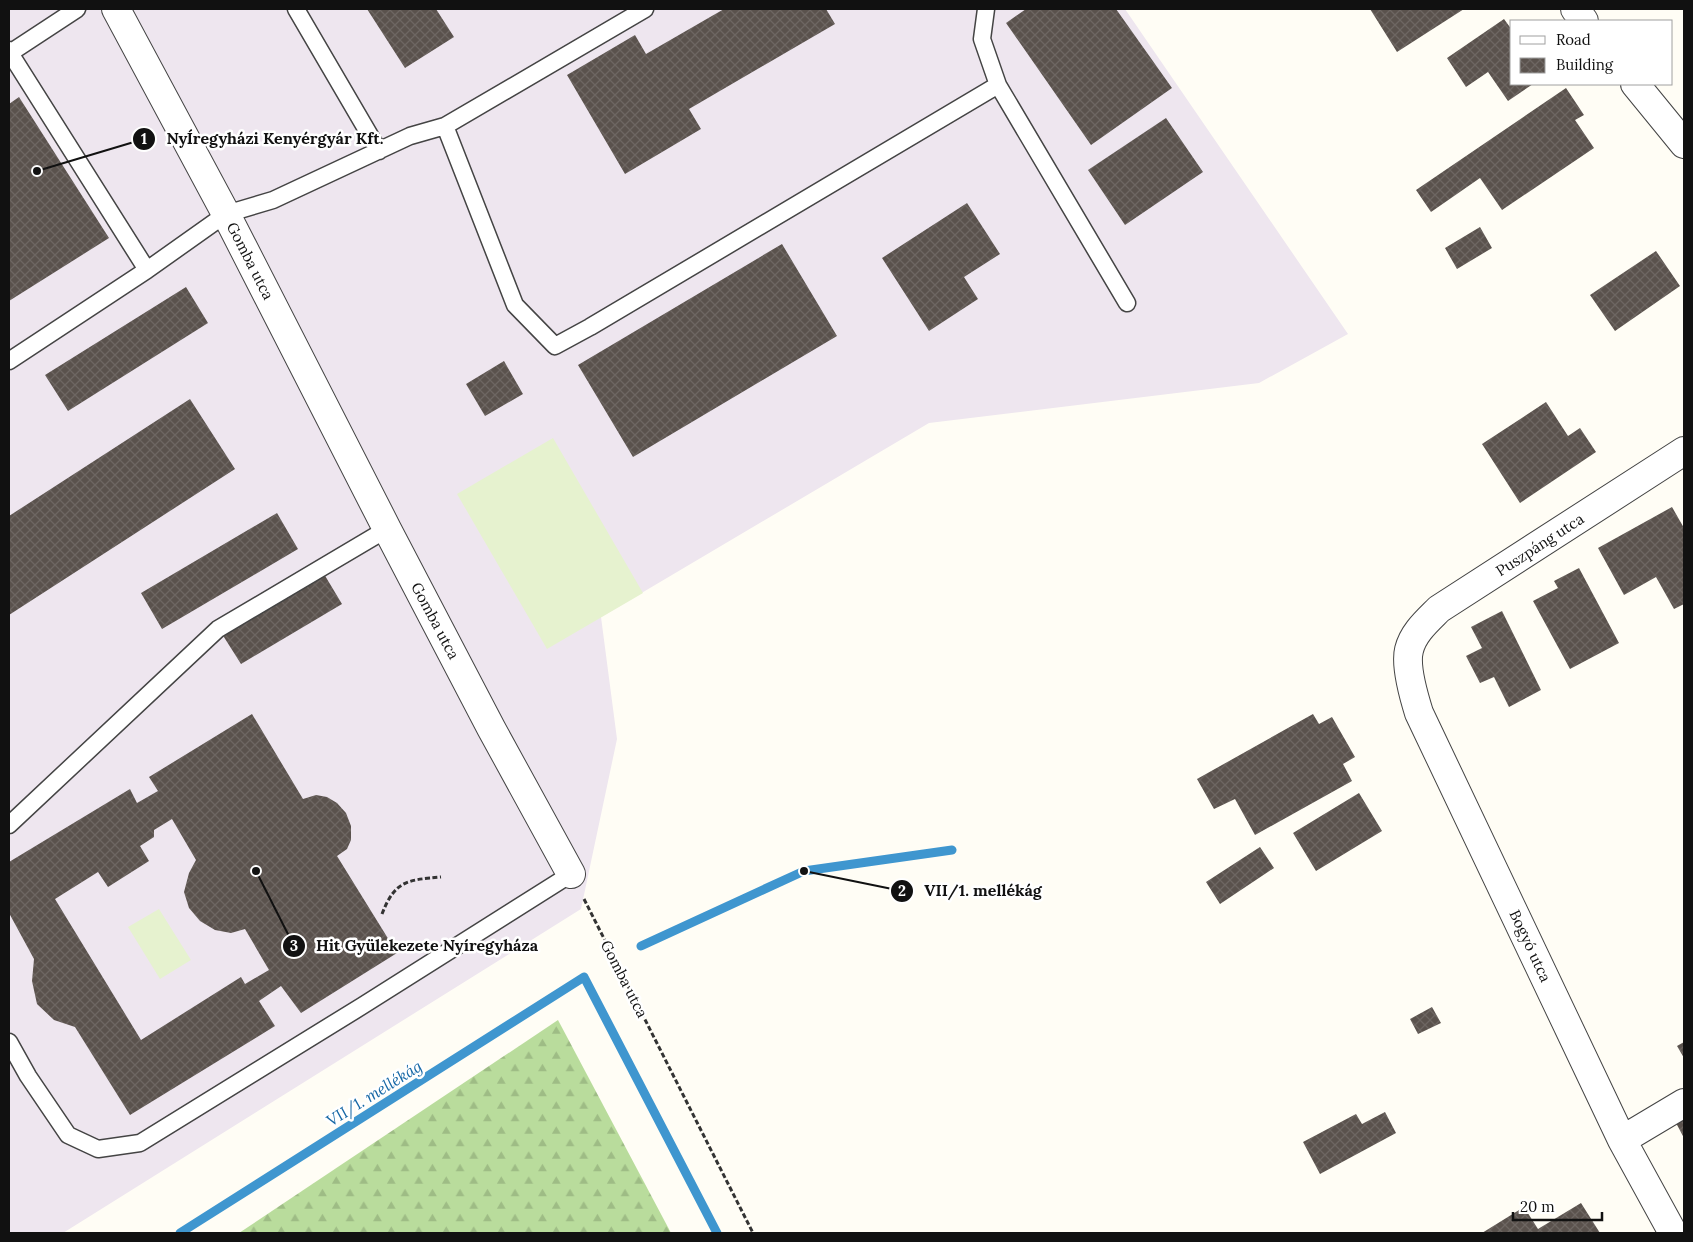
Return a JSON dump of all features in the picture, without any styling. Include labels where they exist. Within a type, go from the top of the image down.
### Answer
[{"type":"street","name":"Gomba utca","points":[[116,9],[226,214],[491,728],[571,874]]},
{"type":"street","points":[[1636,85],[1684,144]]},
{"type":"street","name":"Puszpáng utca","points":[[1408,651],[1420,629],[1440,609],[1684,451]]},
{"type":"street","name":"Bogyó utca","points":[[1408,651],[1409,676],[1419,713],[1622,1140],[1673,1233]]},
{"type":"street","points":[[1622,1140],[1684,1104]]},
{"type":"lane","points":[[77,9],[10,52],[148,270]]},
{"type":"lane","points":[[296,9],[378,151]]},
{"type":"lane","points":[[9,361],[148,270],[226,214],[273,200],[410,136],[445,126],[645,9]]},
{"type":"lane","points":[[986,9],[982,39],[998,85],[1127,303]]},
{"type":"lane","points":[[445,126],[515,305],[556,346],[590,328],[998,85]]},
{"type":"lane","points":[[9,825],[218,629],[387,529]]},
{"type":"lane","points":[[9,1042],[28,1076],[68,1135],[98,1149],[140,1143],[571,874]]},
{"type":"path","name":"Gomba utca","points":[[571,874],[753,1233]]},
{"type":"path","points":[[382,914],[389,897],[402,884],[417,879],[441,877]]},
{"type":"shaded area","points":[[9,9],[1125,9],[1348,334],[1259,383],[929,423],[601,617],[617,739],[581,909],[63,1233],[9,1233]]},
{"type":"green space","points":[[553,438],[643,593],[547,649],[457,494]]},
{"type":"green space","points":[[159,909],[191,960],[160,979],[128,927]]},
{"type":"green space","points":[[558,1020],[671,1233],[239,1233]]},
{"type":"building","points":[[367,9],[436,9],[454,37],[405,68]]},
{"type":"building","points":[[724,9],[826,9],[835,24],[689,109],[701,129],[625,174],[567,75],[635,35],[646,54]]},
{"type":"building","points":[[1026,9],[1116,9],[1172,88],[1091,145],[1006,23]]},
{"type":"building","points":[[1370,9],[1464,9],[1397,52]]},
{"type":"building","points":[[1504,19],[1510,27],[1510,85],[1532,85],[1508,101],[1488,72],[1466,87],[1447,58]]},
{"type":"building","points":[[1566,88],[1584,115],[1575,120],[1594,148],[1502,210],[1480,178],[1431,212],[1416,190]]},
{"type":"building","points":[[19,97],[109,238],[9,301],[9,104]]},
{"type":"building","points":[[1166,118],[1203,172],[1125,225],[1088,170]]},
{"type":"building","points":[[967,203],[1000,254],[964,277],[978,299],[929,331],[882,258]]},
{"type":"building","points":[[1480,227],[1492,248],[1457,269],[1445,248]]},
{"type":"building","points":[[782,244],[837,336],[633,457],[578,365]]},
{"type":"building","points":[[1656,251],[1680,286],[1615,331],[1590,295]]},
{"type":"building","points":[[186,287],[208,323],[68,411],[45,375]]},
{"type":"building","points":[[504,361],[523,394],[485,416],[466,384]]},
{"type":"building","points":[[190,399],[235,469],[9,615],[9,516]]},
{"type":"building","points":[[1546,402],[1568,436],[1580,428],[1596,452],[1520,503],[1482,444]]},
{"type":"building","points":[[1672,507],[1684,528],[1684,604],[1674,609],[1656,577],[1624,595],[1598,548]]},
{"type":"building","points":[[277,513],[298,549],[162,629],[141,593]]},
{"type":"building","points":[[1579,568],[1619,643],[1570,669],[1533,601],[1558,588],[1554,581]]},
{"type":"building","points":[[324,574],[342,604],[241,664],[222,634]]},
{"type":"building","points":[[1502,611],[1541,690],[1509,707],[1494,677],[1480,683],[1466,656],[1482,648],[1471,627]]},
{"type":"building","points":[[252,714],[303,799],[316,795],[327,797],[337,803],[346,813],[351,826],[351,840],[347,849],[337,856],[397,953],[301,1013],[281,986],[259,1001],[275,1026],[130,1115],[75,1027],[54,1020],[37,1004],[32,981],[34,959],[9,913],[9,862],[130,789],[137,803],[158,791],[149,777]],"holes":[[[172,819],[196,860],[189,873],[184,892],[189,908],[200,921],[215,930],[231,933],[245,929],[269,970],[245,984],[241,977],[141,1040],[55,899],[98,872],[108,887],[149,861],[140,846],[154,837],[154,830]]]},
{"type":"building","points":[[1313,714],[1319,724],[1332,717],[1355,757],[1343,764],[1352,781],[1255,835],[1235,799],[1214,809],[1197,779]]},
{"type":"building","points":[[1359,793],[1382,831],[1316,871],[1293,833]]},
{"type":"building","points":[[1260,847],[1274,868],[1220,904],[1206,882]]},
{"type":"building","points":[[1432,1007],[1441,1023],[1418,1034],[1410,1019]]},
{"type":"building","points":[[1684,1042],[1684,1058],[1677,1046]]},
{"type":"building","points":[[1385,1112],[1396,1133],[1320,1174],[1303,1142],[1356,1114],[1362,1124]]},
{"type":"building","points":[[1684,1119],[1684,1138],[1676,1123]]},
{"type":"building","points":[[1581,1203],[1600,1233],[1482,1233],[1524,1207],[1538,1229]]},
{"type":"waterway","name":"VII/1. mellékág","points":[[641,946],[804,871],[952,850]]},
{"type":"waterway","name":"VII/1. mellékág","points":[[180,1233],[584,977],[717,1233]]},
{"type":"place","name":"NyÍregyházi Kenyérgyár Kft.","points":[[37,171]]},
{"type":"place","name":"Hit Gyülekezete Nyíregyháza","points":[[256,871]]},
{"type":"place","name":"VII/1. mellékág","points":[[804,871]]}]
